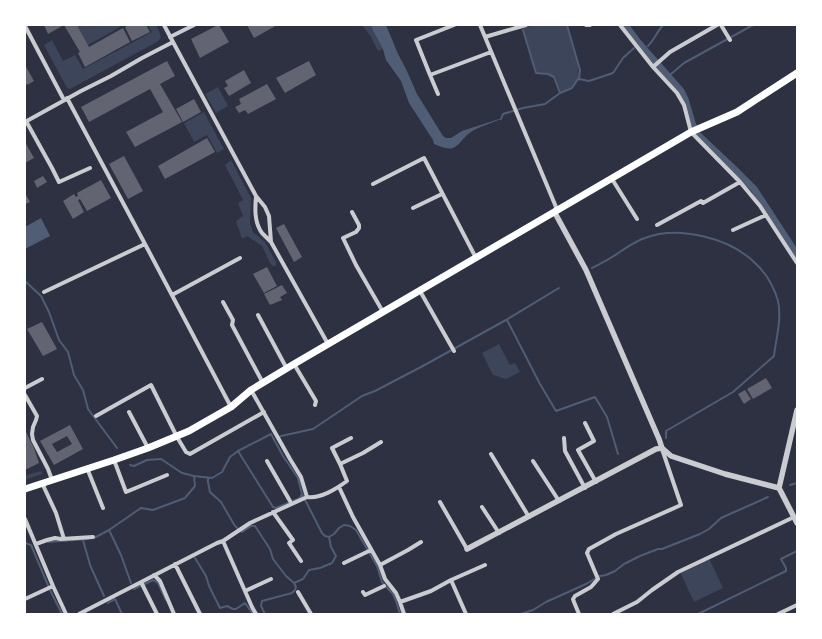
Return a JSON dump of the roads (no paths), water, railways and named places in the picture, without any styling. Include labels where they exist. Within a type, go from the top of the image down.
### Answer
[{"type":"main road","points":[[25,489],[148,448],[189,431],[231,407],[251,390],[287,368],[555,213],[691,132],[737,112],[797,73]]},
{"type":"street","points":[[164,25],[256,196],[265,207],[269,216],[271,242]]},
{"type":"street","points":[[170,38],[194,25]]},
{"type":"street","points":[[438,94],[416,40],[454,25]]},
{"type":"street","points":[[480,25],[556,207],[555,213],[586,270],[659,439],[681,505],[616,534],[589,549],[587,553],[597,577],[591,587],[574,597],[574,602],[579,614]]},
{"type":"street","points":[[485,37],[526,25]]},
{"type":"street","points":[[620,25],[653,66],[678,93],[684,105],[691,132],[740,182],[760,206],[797,263]]},
{"type":"street","points":[[653,66],[670,52],[717,25]]},
{"type":"street","points":[[721,25],[729,39]]},
{"type":"street","points":[[25,26],[145,244],[231,407]]},
{"type":"street","points":[[90,168],[59,182],[26,122],[173,42]]},
{"type":"street","points":[[430,76],[491,52]]},
{"type":"street","points":[[372,184],[424,158],[476,258]]},
{"type":"street","points":[[612,179],[637,218]]},
{"type":"street","points":[[657,225],[701,201],[703,203],[740,182]]},
{"type":"street","points":[[413,208],[442,194]]},
{"type":"street","points":[[256,196],[255,210],[257,222],[261,232],[271,242],[328,344]]},
{"type":"street","points":[[352,212],[359,224],[359,228],[356,232],[343,238],[356,265],[383,312]]},
{"type":"street","points":[[733,230],[766,214]]},
{"type":"street","points":[[44,292],[145,244]]},
{"type":"street","points":[[172,296],[240,258]]},
{"type":"street","points":[[420,291],[453,349]]},
{"type":"street","points":[[223,302],[233,320],[232,325],[263,383]]},
{"type":"street","points":[[258,316],[287,368]]},
{"type":"street","points":[[294,364],[316,401],[314,405]]},
{"type":"street","points":[[25,388],[42,379]]},
{"type":"street","points":[[96,416],[151,385],[177,437],[186,452],[190,454],[264,412]]},
{"type":"street","points":[[251,390],[301,477],[307,497]]},
{"type":"street","points":[[25,395],[36,416],[32,434],[33,440],[52,480]]},
{"type":"street","points":[[797,410],[779,488],[797,523]]},
{"type":"street","points":[[129,412],[148,448]]},
{"type":"street","points":[[585,423],[594,441],[578,450],[596,482]]},
{"type":"street","points":[[78,614],[216,543],[223,541],[250,523],[307,497],[319,496],[338,487],[347,481],[332,448],[351,438]]},
{"type":"street","points":[[564,438],[565,451],[585,488]]},
{"type":"street","points":[[340,464],[381,442]]},
{"type":"street","points":[[440,502],[467,549],[585,488],[656,449],[662,448]]},
{"type":"street","points":[[662,448],[671,456],[678,459],[724,474],[779,488]]},
{"type":"street","points":[[491,454],[529,517]]},
{"type":"street","points":[[114,460],[126,492],[167,475]]},
{"type":"street","points":[[267,461],[290,500]]},
{"type":"street","points":[[533,461],[559,501]]},
{"type":"street","points":[[87,468],[103,508]]},
{"type":"street","points":[[42,483],[56,513],[64,539]]},
{"type":"street","points":[[338,487],[380,564],[385,578],[396,593],[404,614]]},
{"type":"street","points":[[482,507],[499,533]]},
{"type":"street","points":[[273,512],[292,540],[289,542],[301,561]]},
{"type":"street","points":[[613,614],[637,602],[678,572],[794,517]]},
{"type":"street","points":[[25,519],[38,549],[50,587],[66,614]]},
{"type":"street","points":[[36,544],[51,539],[93,537]]},
{"type":"street","points":[[223,541],[256,614]]},
{"type":"street","points":[[380,564],[421,542]]},
{"type":"street","points":[[344,563],[371,550]]},
{"type":"street","points":[[175,564],[200,614]]},
{"type":"street","points":[[400,602],[431,591],[485,565]]},
{"type":"street","points":[[154,575],[160,581],[174,614]]},
{"type":"street","points":[[245,591],[271,579]]},
{"type":"street","points":[[452,580],[466,614]]},
{"type":"street","points":[[141,582],[157,614]]},
{"type":"street","points":[[363,592],[365,595],[384,586]]},
{"type":"street","points":[[25,599],[50,587]]},
{"type":"street","points":[[298,592],[311,614]]},
{"type":"street","points":[[778,614],[797,605]]},
{"type":"waterway","points":[[567,25],[580,70],[579,79]]},
{"type":"waterway","points":[[625,25],[637,41],[681,91],[693,126],[698,135],[754,189],[797,255]]},
{"type":"waterway","points":[[648,46],[663,25]]},
{"type":"waterway","points":[[670,75],[684,63],[753,25]]},
{"type":"waterway","points":[[523,30],[536,73],[548,74],[554,77],[560,93]]},
{"type":"waterway","points":[[501,119],[503,114],[523,108],[545,104],[560,93],[572,88],[579,79],[589,81],[613,73],[623,58],[634,48]]},
{"type":"waterway","points":[[592,268],[645,238],[658,234],[688,234],[703,236],[718,241],[744,254],[763,271],[774,291],[779,308],[774,356],[733,392],[666,431],[666,438]]},
{"type":"waterway","points":[[25,281],[41,296],[49,312],[59,340],[68,352],[74,375],[83,390],[88,409],[117,448]]},
{"type":"waterway","points":[[278,438],[313,429],[362,396],[375,391],[421,367],[506,320],[559,288]]},
{"type":"waterway","points":[[507,320],[540,384],[556,411],[595,397],[607,417],[618,454]]},
{"type":"waterway","points":[[130,465],[134,466],[147,460],[161,459],[182,473],[212,478],[222,472],[230,457],[238,451],[271,434],[283,456],[298,478],[302,494],[322,533],[329,537],[344,525],[350,526],[356,530],[377,566],[382,582],[393,594],[400,614]]},
{"type":"waterway","points":[[238,451],[273,507],[276,508],[300,498],[302,494]]},
{"type":"waterway","points":[[131,583],[121,555],[109,530],[141,508],[153,510],[185,498],[195,486],[194,476]]},
{"type":"waterway","points":[[208,478],[210,492],[221,502],[235,526],[242,532],[251,526],[255,526],[270,549],[273,559],[296,587],[292,593],[262,601],[261,606],[265,614]]},
{"type":"waterway","points":[[790,485],[797,483]]},
{"type":"waterway","points":[[521,614],[533,610],[546,602],[600,576],[615,571],[624,564],[640,556],[700,534],[709,529],[721,518],[768,497]]},
{"type":"waterway","points":[[94,538],[109,530]]},
{"type":"waterway","points":[[294,583],[303,579],[309,570],[320,568],[332,563],[336,556],[331,547],[329,537]]},
{"type":"waterway","points":[[48,542],[88,539]]},
{"type":"waterway","points":[[83,540],[90,565],[104,596]]},
{"type":"waterway","points":[[25,543],[31,545],[62,614]]},
{"type":"waterway","points":[[698,614],[786,571],[781,559],[797,551]]},
{"type":"waterway","points":[[195,558],[206,576],[209,586],[220,608],[227,606],[236,609],[245,603],[253,614]]},
{"type":"waterway","points":[[145,584],[153,580],[158,583],[166,600]]},
{"type":"waterway","points":[[134,589],[140,586]]},
{"type":"waterway","points":[[108,603],[115,599],[122,614]]}]
